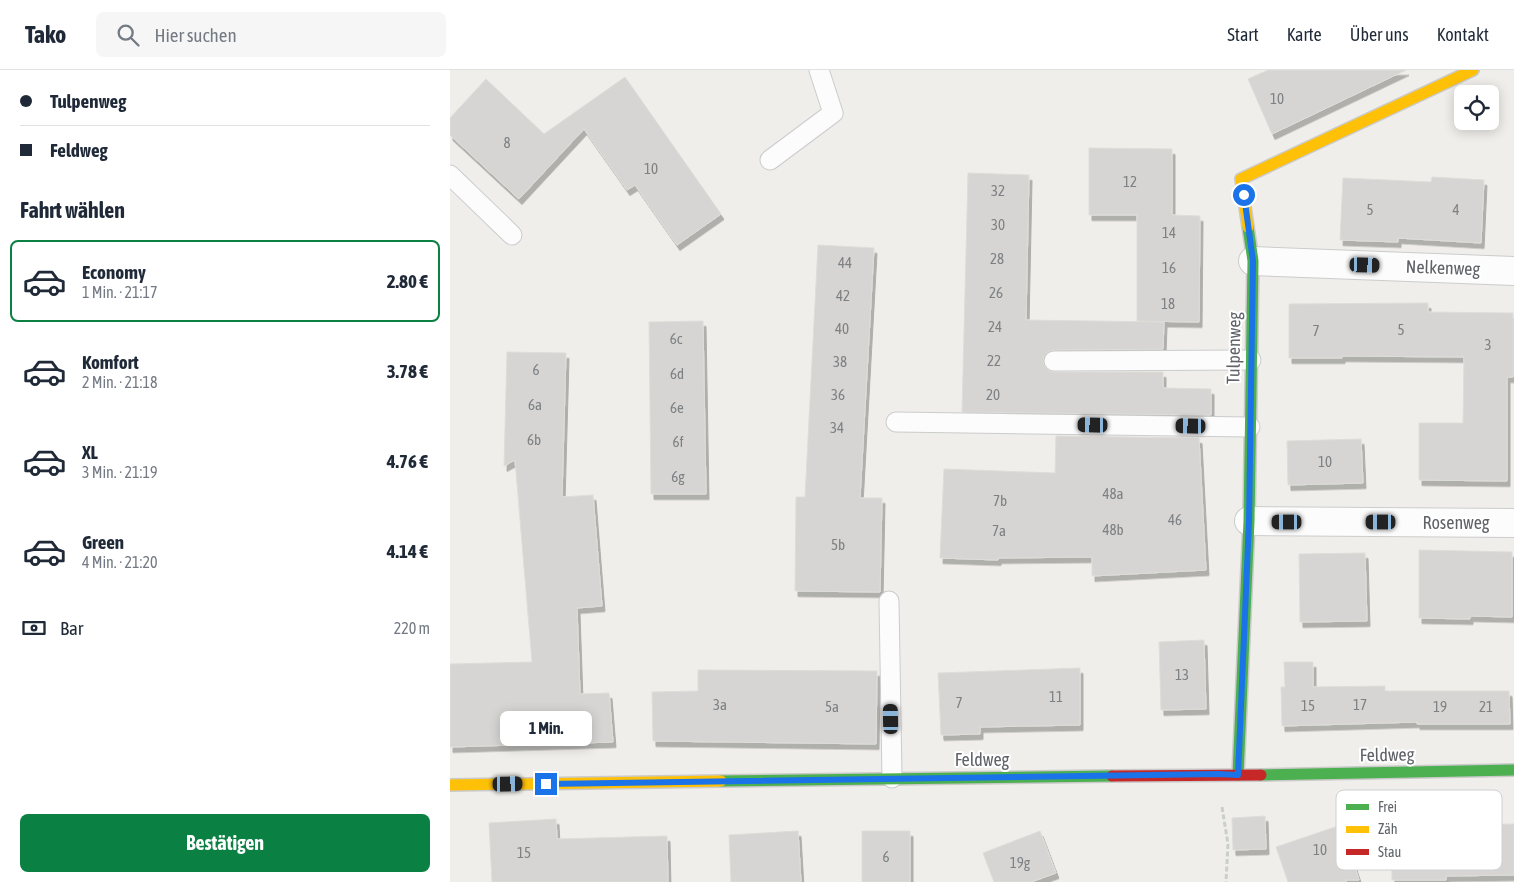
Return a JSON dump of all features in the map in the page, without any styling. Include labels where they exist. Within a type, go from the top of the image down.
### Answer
[{"type":"street","name":"Tulpenweg","points":[[1238,775],[1249,521],[1253,261],[1241,178],[1473,70]]},
{"type":"street","name":"Nelkenweg","points":[[1253,261],[1514,271]]},
{"type":"street","name":"Rosenweg","points":[[1249,521],[1514,523]]},
{"type":"street","name":"Feldweg","points":[[450,785],[1514,770]]},
{"type":"lane","points":[[770,160],[833,113],[819,70]]},
{"type":"lane","points":[[450,175],[512,235]]},
{"type":"lane","points":[[1054,361],[1251,360]]},
{"type":"lane","points":[[896,422],[1250,427]]},
{"type":"lane","points":[[889,601],[892,778]]},
{"type":"path","points":[[1218,774],[1228,844],[1226,882]]},
{"type":"building","points":[[1268,70],[1406,70],[1272,134],[1248,79]]},
{"type":"building","points":[[625,77],[721,214],[677,245],[635,185],[627,190],[584,129],[519,199],[450,135],[450,118],[486,79],[544,134]]},
{"type":"building","points":[[1089,148],[1172,149],[1172,215],[1200,216],[1199,322],[1137,321],[1137,215],[1089,215]]},
{"type":"building","points":[[968,173],[1029,175],[1026,320],[1164,322],[1163,349],[1053,350],[1044,356],[1043,362],[1049,371],[1163,372],[1163,388],[1211,389],[1211,415],[962,412]]},
{"type":"building","points":[[1432,177],[1484,180],[1481,243],[1398,238],[1398,242],[1340,240],[1343,178],[1431,182]]},
{"type":"building","points":[[818,245],[874,248],[860,498],[882,498],[880,592],[795,591],[796,497],[805,497]]},
{"type":"building","points":[[1428,303],[1428,312],[1513,313],[1513,377],[1507,377],[1507,481],[1419,480],[1419,423],[1463,423],[1464,357],[1342,356],[1342,358],[1289,358],[1289,304]]},
{"type":"building","points":[[703,321],[706,494],[651,494],[649,322]]},
{"type":"building","points":[[507,352],[566,353],[562,497],[593,495],[602,606],[577,608],[580,694],[609,693],[613,742],[450,747],[450,664],[532,662],[515,460],[504,466]]},
{"type":"building","points":[[1056,436],[1199,438],[1206,570],[1092,576],[1092,557],[998,558],[998,560],[940,558],[944,469],[1055,473]]},
{"type":"building","points":[[1361,439],[1363,483],[1288,485],[1287,441]]},
{"type":"building","points":[[1419,550],[1512,552],[1512,617],[1470,616],[1470,619],[1419,618]]},
{"type":"building","points":[[1365,553],[1367,621],[1300,622],[1299,554]]},
{"type":"building","points":[[1204,640],[1206,709],[1161,710],[1159,642]]},
{"type":"building","points":[[1284,662],[1313,662],[1313,687],[1385,686],[1385,691],[1509,691],[1510,724],[1417,724],[1417,722],[1282,726],[1281,687],[1285,687]]},
{"type":"building","points":[[1080,668],[1080,725],[980,727],[980,734],[941,735],[938,673]]},
{"type":"building","points":[[698,670],[877,671],[876,744],[653,741],[652,692],[698,691]]},
{"type":"building","points":[[1265,816],[1266,849],[1233,850],[1232,818]]},
{"type":"building","points":[[556,819],[557,839],[667,836],[668,882],[492,882],[489,823]]},
{"type":"building","points":[[1502,824],[1514,824],[1514,875],[1446,876],[1446,880],[1392,880],[1392,870],[1502,870]]},
{"type":"building","points":[[1336,827],[1336,870],[1356,870],[1359,880],[1346,880],[1346,882],[1288,882],[1276,847]]},
{"type":"building","points":[[798,831],[801,882],[731,882],[729,835]]},
{"type":"building","points":[[862,831],[910,831],[910,882],[862,882]]},
{"type":"building","points":[[1040,831],[1056,873],[1031,882],[994,882],[983,853]]},
{"type":"traffic: fast","points":[[1238,775],[1249,521],[1253,261],[1248,227]]},
{"type":"traffic: fast","points":[[1261,775],[1514,770]]},
{"type":"traffic: fast","points":[[721,781],[1112,776]]},
{"type":"traffic: slow","points":[[1248,227],[1241,179],[1473,70]]},
{"type":"traffic: slow","points":[[450,785],[721,781]]},
{"type":"traffic: jam","points":[[1112,776],[1261,775]]},
{"type":"route","points":[[546,784],[1238,775],[1249,521],[1253,261],[1244,195]]}]
